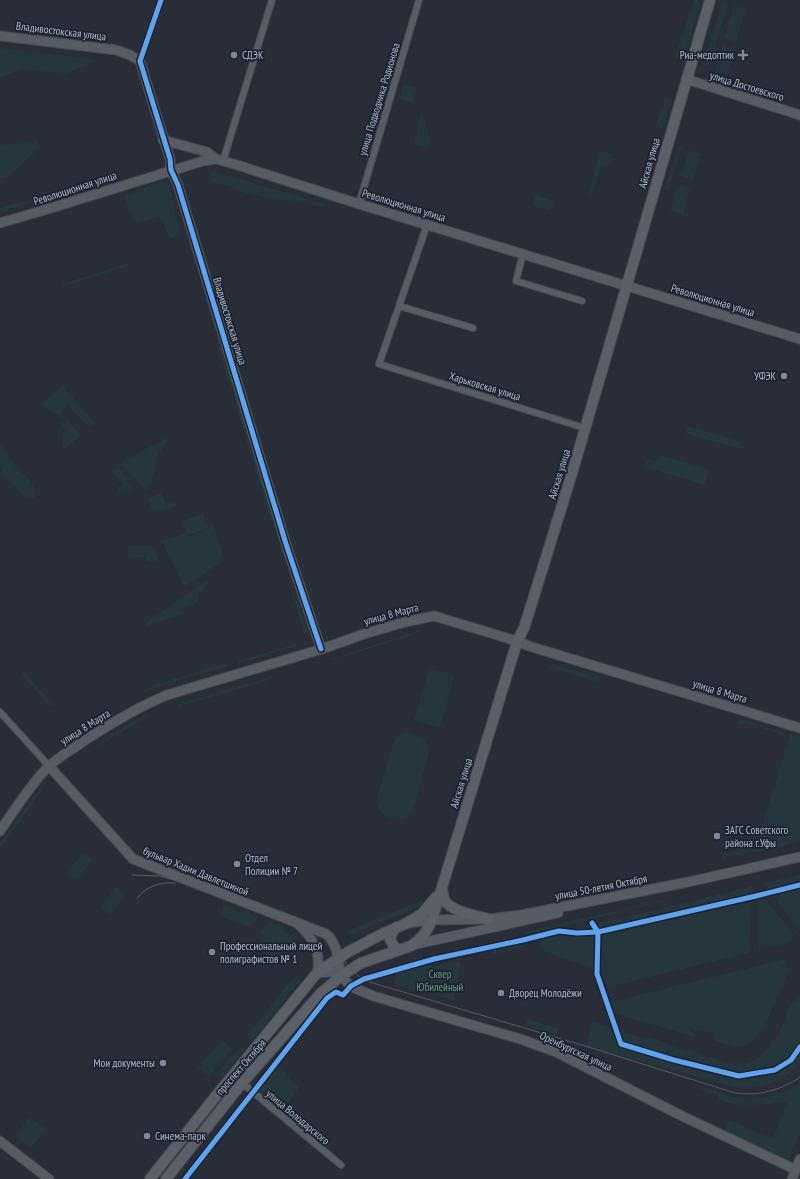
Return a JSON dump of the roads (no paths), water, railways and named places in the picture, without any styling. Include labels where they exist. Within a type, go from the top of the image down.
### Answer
[{"type":"main road","name":"Айская улица","points":[[411,946],[422,937],[432,920],[442,889],[517,642],[524,628],[585,428],[710,0]]},
{"type":"main road","name":"Владивостокская улица","points":[[0,36],[116,50],[130,55],[140,61],[170,159],[171,170],[178,185],[286,544],[321,649]]},
{"type":"main road","name":"улица Достоевского","points":[[686,80],[800,115]]},
{"type":"main road","points":[[163,140],[207,152],[219,160]]},
{"type":"main road","name":"Революционная улица","points":[[0,223],[171,170],[204,161],[219,160],[292,181],[359,204],[800,339]]},
{"type":"main road","name":"улица 8 Марта","points":[[0,831],[49,766],[101,730],[153,701],[321,649],[364,634],[405,622],[434,616],[800,728]]},
{"type":"main road","name":"бульвар Хадии Давлетшиной","points":[[49,766],[133,859],[294,921],[330,937],[334,943],[341,976]]},
{"type":"main road","name":"улица 50-летия Октября","points":[[402,925],[432,920],[489,919],[521,915],[607,899],[800,857]]},
{"type":"main road","points":[[442,889],[446,901],[451,906],[468,914],[489,919]]},
{"type":"main road","name":"улица 50-летия Октября","points":[[317,973],[338,958],[402,925],[427,909],[442,889]]},
{"type":"main road","points":[[341,976],[361,963],[398,949],[431,940],[545,917],[607,899]]},
{"type":"main road","points":[[294,921],[306,931],[315,946],[319,965],[317,973]]},
{"type":"main road","points":[[398,949],[394,946],[390,939],[393,931],[402,925]]},
{"type":"main road","name":"Оренбургская улица","points":[[317,973],[329,971],[341,976],[351,986],[373,996],[520,1039],[556,1052],[794,1175]]},
{"type":"main road","name":"проспект Октября","points":[[150,1179],[317,973]]},
{"type":"main road","name":"проспект Октября","points":[[166,1179],[242,1083],[321,993],[341,976]]},
{"type":"main road","points":[[276,1022],[288,1032]]},
{"type":"main road","points":[[0,1141],[49,1179]]},
{"type":"main road","points":[[794,1175],[800,1159]]},
{"type":"street","points":[[140,61],[161,0]]},
{"type":"street","points":[[219,160],[272,0]]},
{"type":"street","name":"улица Подводника Родионова","points":[[359,204],[419,0]]},
{"type":"street","points":[[427,225],[399,306],[473,328]]},
{"type":"street","points":[[523,254],[516,281],[582,301]]},
{"type":"street","name":"Харьковская улица","points":[[399,306],[379,364],[585,428]]},
{"type":"street","name":"бульвар Хадии Давлетшиной","points":[[0,712],[49,766]]},
{"type":"street","name":"улица Володарского","points":[[242,1083],[341,1166]]},
{"type":"tram line","points":[[132,875],[160,876],[175,880],[320,933],[328,938],[350,969],[363,980],[595,1049],[735,1093],[752,1094],[769,1091],[785,1086],[800,1077]]},
{"type":"tram line","points":[[137,898],[145,890],[159,884],[175,883]]},
{"type":"place","name":"СДЭК","points":[[234,55]]},
{"type":"place","name":"Риа-медоптик","points":[[743,55]]},
{"type":"place","name":"УФЭК","points":[[784,376]]},
{"type":"place","name":"ЗАГС Советского района г.Уфы","points":[[717,836]]},
{"type":"place","name":"Отдел Полиции № 7","points":[[237,864]]},
{"type":"place","name":"Профессиональный лицей полиграфистов № 1","points":[[212,952]]},
{"type":"place","name":"Дворец Молодёжи","points":[[501,993]]},
{"type":"place","name":"Мои документы","points":[[163,1063]]},
{"type":"place","name":"Синема-парк","points":[[147,1136]]},
{"type":"park label","name":"Сквер Юбилейный","points":[[440,980]]}]
